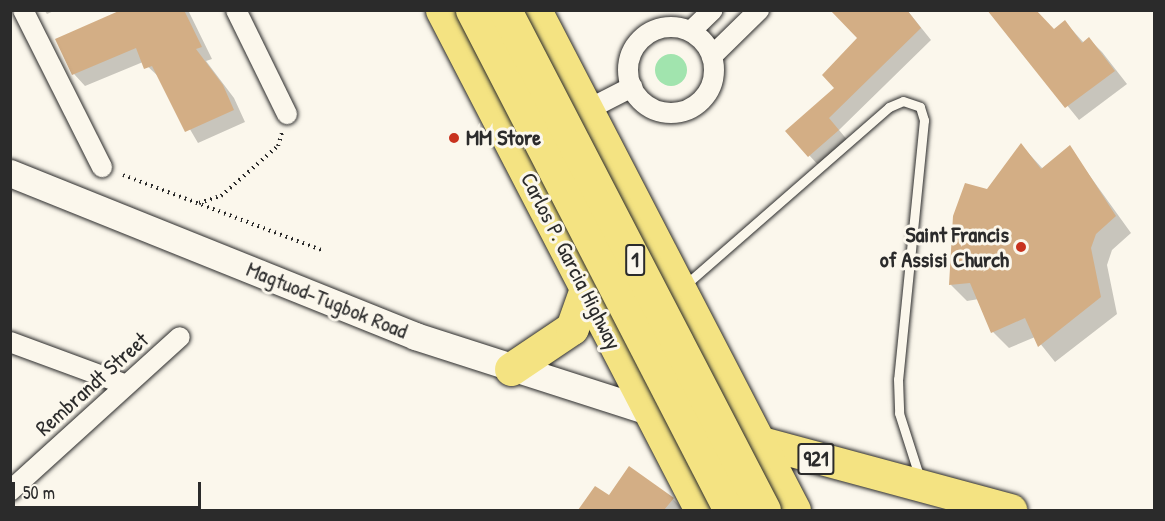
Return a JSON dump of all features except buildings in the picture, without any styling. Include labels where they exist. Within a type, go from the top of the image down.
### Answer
[{"type":"highway","points":[[455,16],[485,10]]},
{"type":"highway","name":"1","points":[[506,10],[764,510]]},
{"type":"highway","name":"1","points":[[535,10],[794,510]]},
{"type":"highway","name":"Carlos P. Garcia Highway","points":[[455,16],[513,148],[701,510]]},
{"type":"highway","name":"Carlos P. Garcia Highway","points":[[455,16],[730,510]]},
{"type":"highway","points":[[513,148],[586,110]]},
{"type":"highway","points":[[564,247],[638,209]]},
{"type":"highway","points":[[510,369],[572,328],[586,289]]},
{"type":"highway","points":[[606,328],[680,289]]},
{"type":"main road","name":"Magtuod-Tugbok Road","points":[[10,173],[352,312],[510,369],[649,411]]},
{"type":"main road","points":[[649,411],[758,442]]},
{"type":"main road","name":"921","points":[[758,442],[922,488],[1011,510]]},
{"type":"street","points":[[23,10],[102,167]]},
{"type":"street","points":[[236,10],[287,114]]},
{"type":"street","points":[[691,31],[713,10]]},
{"type":"street","points":[[712,56],[759,10]]},
{"type":"street","points":[[677,27],[691,31],[712,56],[711,85],[693,107],[679,112],[651,108],[632,87],[630,57],[648,33],[677,27]]},
{"type":"street","points":[[586,110],[632,87]]},
{"type":"street","name":"Rembrandt Street","points":[[10,491],[124,384],[180,337]]},
{"type":"street","points":[[10,342],[124,384]]},
{"type":"lane","points":[[680,289],[889,107],[903,101],[920,107],[924,120],[898,379],[899,413],[922,488]]},
{"type":"path","points":[[198,204],[221,196],[278,146],[287,114]]},
{"type":"path","points":[[102,167],[324,251]]},
{"type":"green space","points":[[671,54],[683,58],[687,70],[683,82],[671,86],[659,82],[655,70],[659,58]]},
{"type":"place","name":"MM Store","points":[[454,138]]},
{"type":"place","name":"Saint Francis of Assisi Church","points":[[1021,247]]}]
